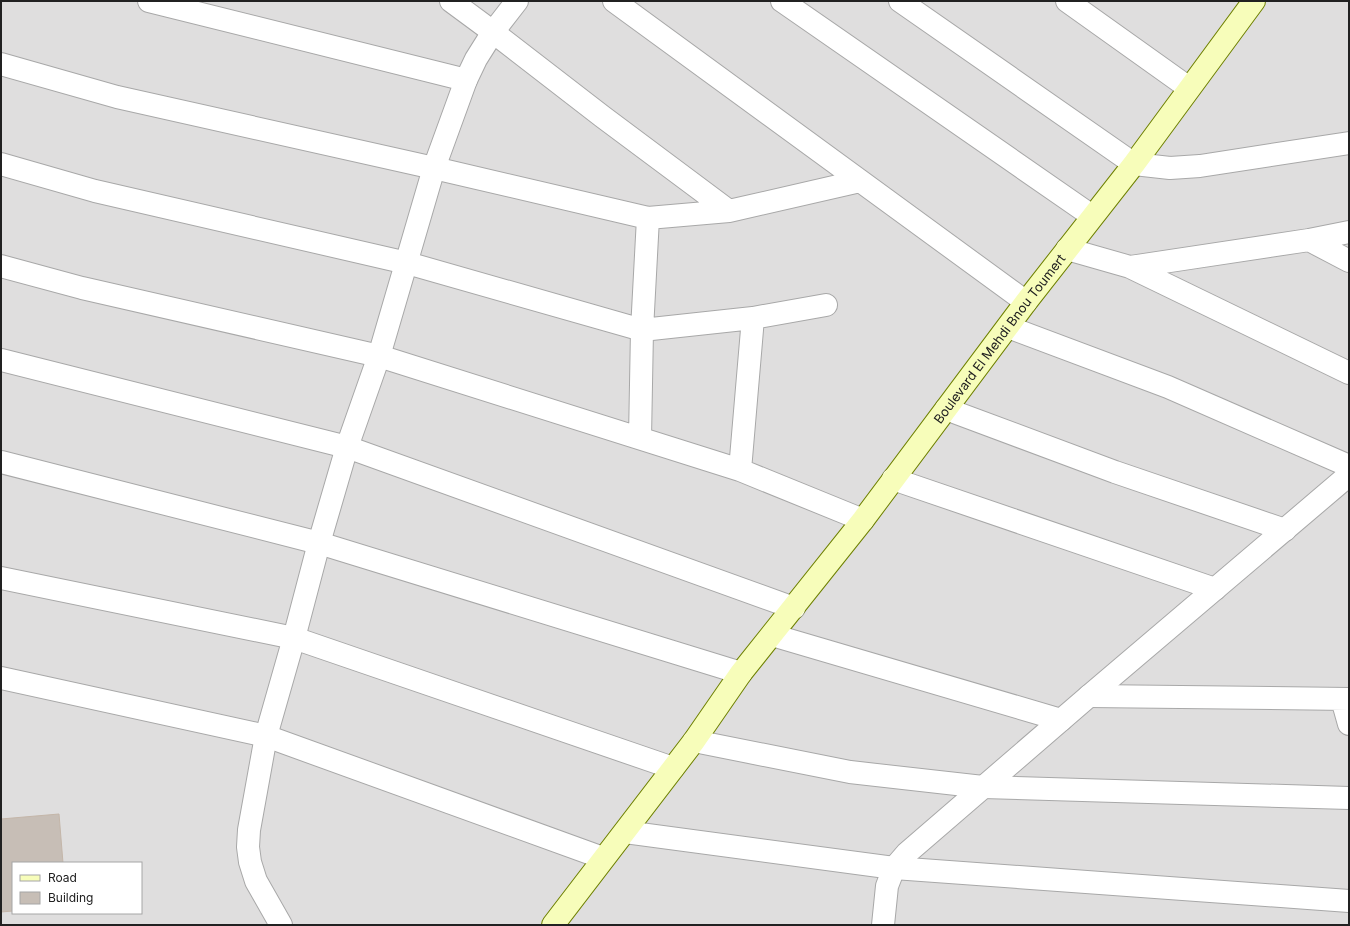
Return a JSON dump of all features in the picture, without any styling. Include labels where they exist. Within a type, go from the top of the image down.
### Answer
[{"type":"main road","name":"Boulevard El Mehdi Bnou Toumert","points":[[553,925],[694,741],[741,673],[863,520],[1026,302],[1134,164],[1254,1]]},
{"type":"street","points":[[149,1],[466,80]]},
{"type":"street","points":[[451,1],[729,211]]},
{"type":"street","points":[[281,925],[256,881],[250,862],[248,847],[249,830],[266,736],[319,543],[347,448],[379,356],[434,168],[466,80],[476,59],[493,32],[517,1]]},
{"type":"street","points":[[614,1],[1026,302]]},
{"type":"street","points":[[782,1],[1092,216]]},
{"type":"street","points":[[900,1],[1134,164],[1170,168],[1200,166],[1349,143]]},
{"type":"street","points":[[1068,1],[1189,88]]},
{"type":"street","points":[[1,64],[117,97],[434,168],[648,218],[729,211],[860,181]]},
{"type":"street","points":[[1,164],[95,191],[407,263],[642,330],[753,318],[826,305]]},
{"type":"street","points":[[640,438],[642,330],[648,218]]},
{"type":"street","points":[[1130,267],[1310,240],[1349,232]]},
{"type":"street","points":[[1310,240],[1349,261]]},
{"type":"street","points":[[1067,249],[1130,267],[1349,374]]},
{"type":"street","points":[[1,266],[82,288],[379,356],[740,470],[863,520]]},
{"type":"street","points":[[740,470],[753,318]]},
{"type":"street","points":[[1008,327],[1168,387],[1349,466]]},
{"type":"street","points":[[1,360],[347,448],[794,608]]},
{"type":"street","points":[[946,409],[1114,472],[1285,530]]},
{"type":"street","points":[[1,462],[319,543],[741,673]]},
{"type":"street","points":[[883,925],[887,886],[894,868],[907,853],[1349,475]]},
{"type":"street","points":[[893,479],[1215,589]]},
{"type":"street","points":[[1,578],[294,638],[673,768]]},
{"type":"street","points":[[772,634],[1061,720]]},
{"type":"street","points":[[1,678],[266,736],[603,858]]},
{"type":"street","points":[[1089,696],[1346,699],[1349,724]]},
{"type":"street","points":[[694,741],[850,772],[983,787],[1349,798]]},
{"type":"street","points":[[625,832],[894,868],[1349,901]]},
{"type":"shaded area","points":[[1,1],[1349,1],[1349,925],[1,925]]},
{"type":"building","points":[[59,814],[63,862],[12,862],[12,911],[1,912],[1,819]]}]
